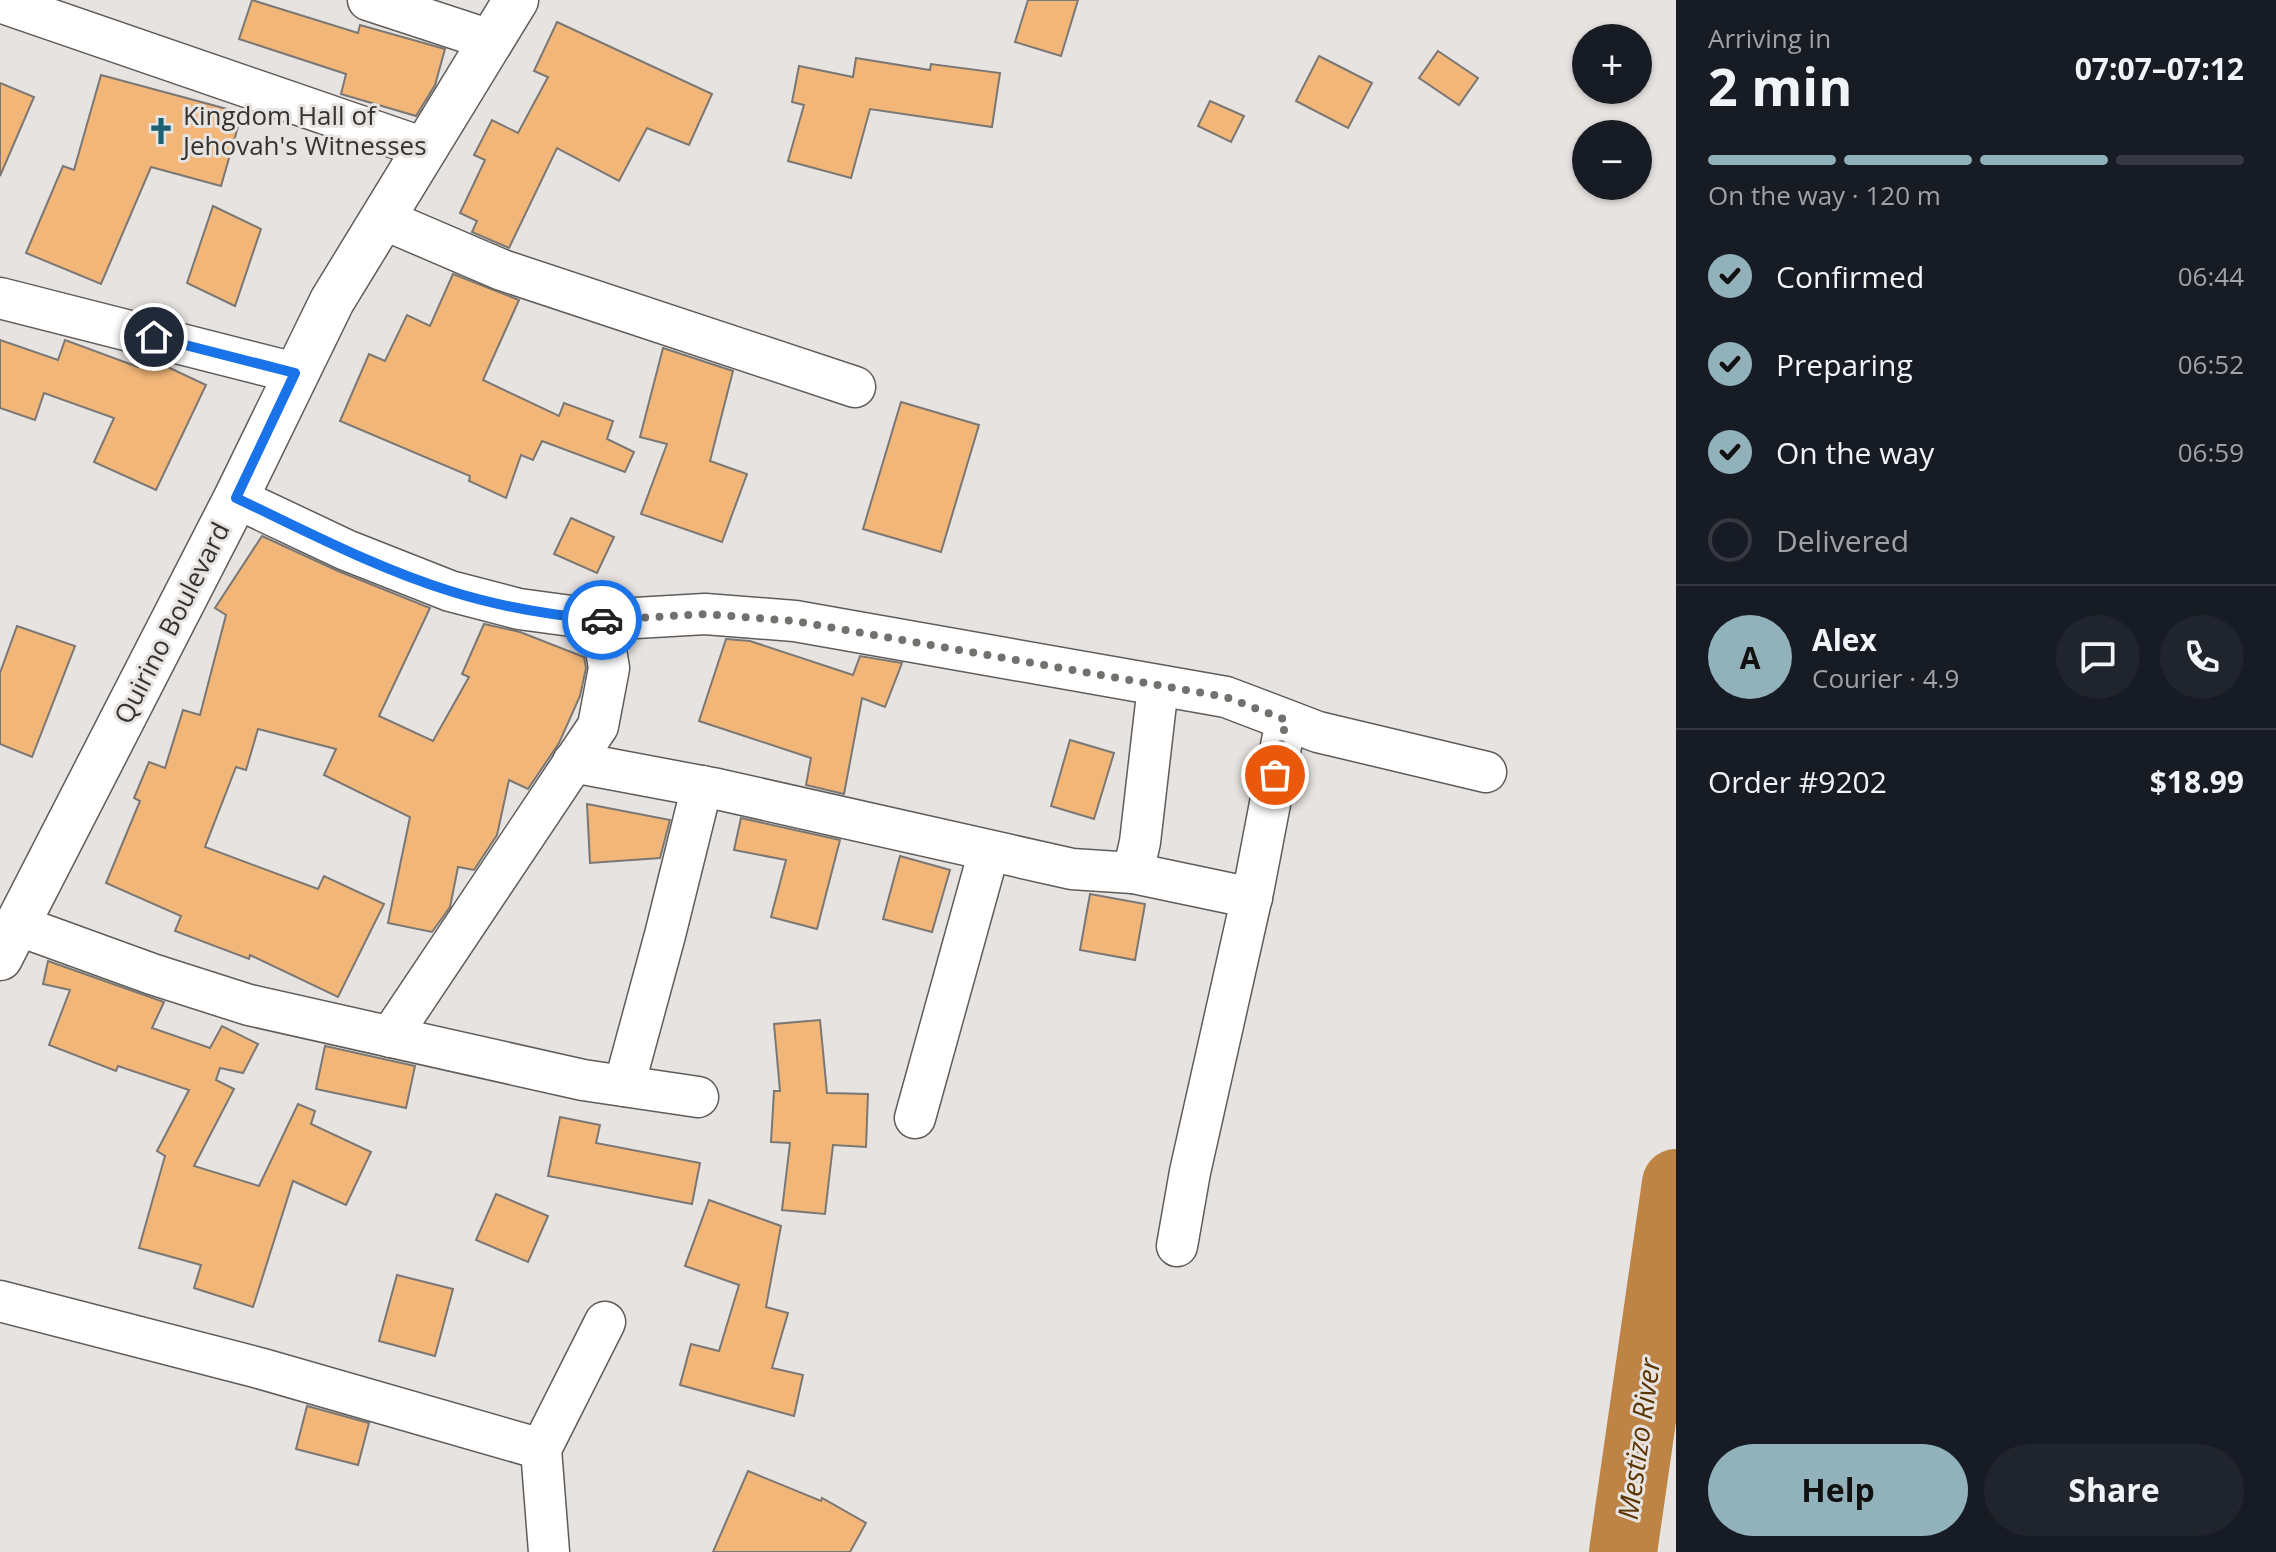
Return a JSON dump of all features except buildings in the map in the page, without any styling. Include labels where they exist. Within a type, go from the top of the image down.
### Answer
[{"type":"main road","name":"Quirino Boulevard","points":[[6,942],[236,498],[332,301],[516,0]]},
{"type":"street","points":[[368,0],[493,41]]},
{"type":"street","points":[[0,2],[427,149]]},
{"type":"street","points":[[383,219],[502,270],[855,387]]},
{"type":"street","points":[[0,298],[295,373]]},
{"type":"street","points":[[236,498],[346,550],[450,591],[519,609],[601,620],[705,614],[795,621],[1226,697],[1318,732],[1486,772]]},
{"type":"street","points":[[390,1037],[598,726],[609,668],[601,620]]},
{"type":"street","points":[[1133,873],[1140,842],[1158,686]]},
{"type":"street","points":[[1177,1246],[1190,1172],[1252,898],[1286,720]]},
{"type":"street","points":[[573,762],[702,786],[1087,871],[1133,873],[1252,898]]},
{"type":"street","points":[[624,1086],[702,786]]},
{"type":"street","points":[[915,1118],[989,851]]},
{"type":"street","points":[[6,942],[152,974],[249,1005],[390,1037],[583,1080],[698,1097]]},
{"type":"street","points":[[0,1301],[259,1368],[541,1449]]},
{"type":"street","points":[[549,1552],[541,1449],[605,1322]]},
{"type":"waterway","name":"Mestizo River","points":[[1623,1552],[1676,1183]]},
{"type":"way so far","points":[[602,620],[705,614],[795,621],[1226,697],[1286,720],[1275,775]]},
{"type":"place","name":"Kingdom Hall of Jehovah's Witnesses","points":[[161,131]]},
{"type":"route","points":[[154,337],[295,373],[236,498],[346,550],[450,591],[519,609],[602,620]]}]
